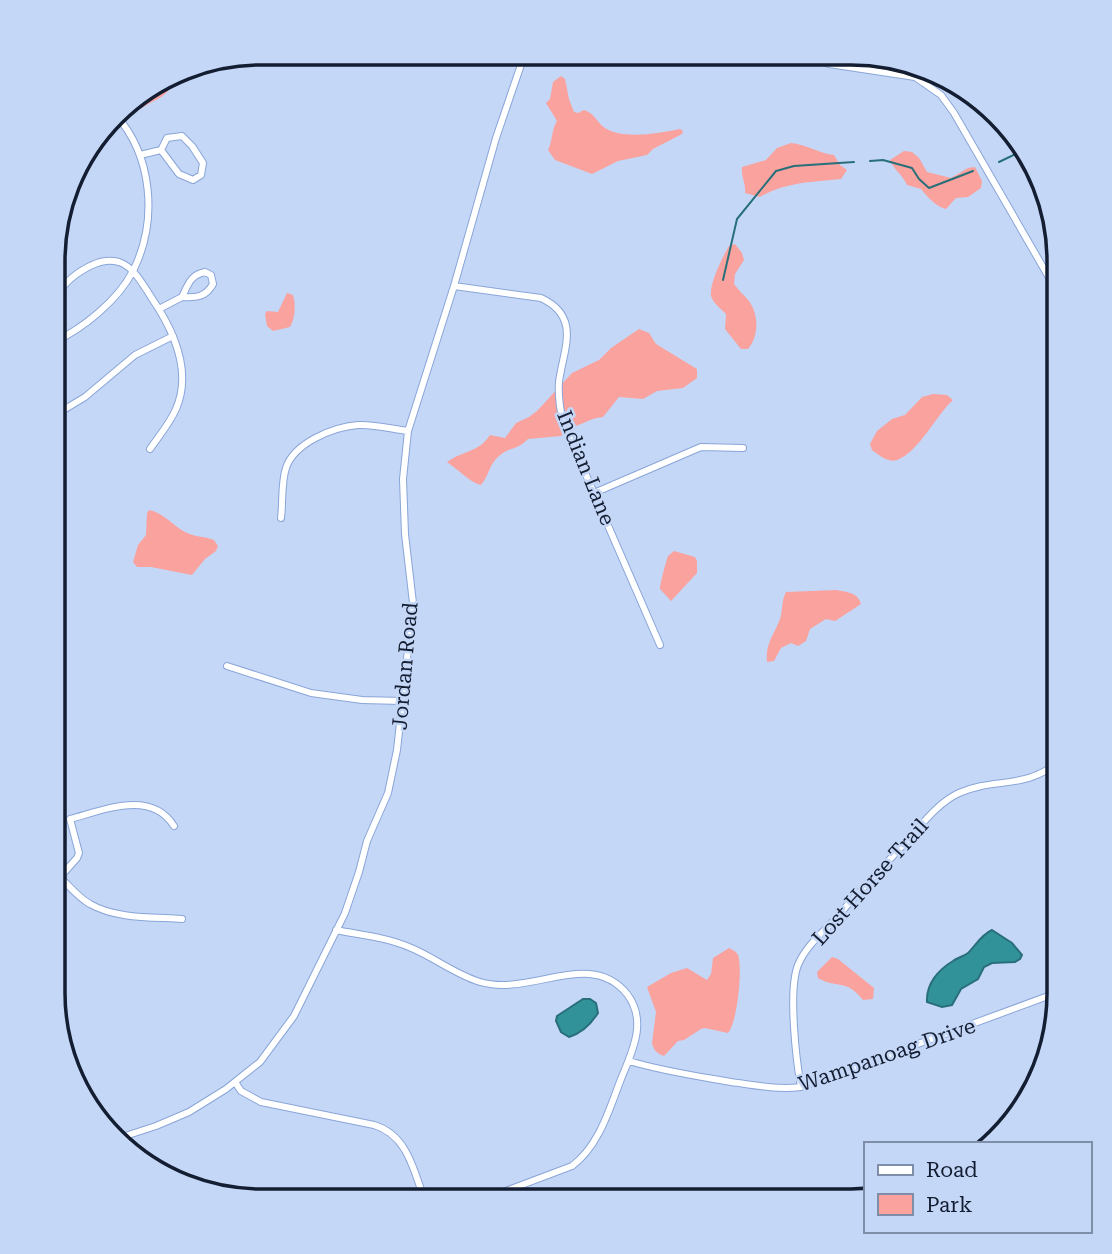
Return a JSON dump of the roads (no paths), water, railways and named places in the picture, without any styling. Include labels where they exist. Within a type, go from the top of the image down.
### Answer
[{"type":"street","name":"Jordan Road","points":[[126,1136],[189,1112],[260,1062],[282,1035],[298,1009],[336,930],[359,872],[368,841],[388,793],[397,750],[412,603],[403,479],[408,431],[521,65]]},
{"type":"street","points":[[836,65],[915,77],[941,95],[1047,274]]},
{"type":"street","points":[[65,336],[100,310],[132,272],[148,224],[148,190],[140,155],[123,123]]},
{"type":"street","points":[[182,136],[203,163],[201,175],[193,180],[179,174],[161,150],[167,138],[182,136]]},
{"type":"street","points":[[140,155],[161,150]]},
{"type":"street","points":[[65,281],[107,260],[121,263],[132,272],[159,309],[173,336],[182,371],[179,401],[172,417],[150,449]]},
{"type":"street","points":[[159,309],[182,297],[196,298],[206,293],[213,284],[211,275],[205,272],[193,277],[182,297]]},
{"type":"street","name":"Indian Lane","points":[[454,286],[541,298],[562,316],[568,331],[559,381],[563,422],[660,645]]},
{"type":"street","points":[[65,409],[91,392],[135,355],[173,336]]},
{"type":"street","points":[[281,518],[286,470],[296,451],[304,444],[359,425],[408,431]]},
{"type":"street","points":[[594,493],[701,447],[743,448]]},
{"type":"street","points":[[227,666],[311,693],[362,700],[402,701]]},
{"type":"street","name":"Lost Horse Trail","points":[[801,1087],[793,987],[799,964],[808,949],[932,814],[956,794],[984,785],[1027,780],[1047,770]]},
{"type":"street","points":[[65,873],[79,853],[70,819],[115,807],[148,805],[169,818],[174,827]]},
{"type":"street","points":[[65,882],[83,899],[102,909],[130,916],[182,919]]},
{"type":"street","points":[[336,930],[407,946],[460,974],[489,984],[532,983],[581,972],[603,976],[621,988],[635,1008],[638,1038],[599,1133],[583,1158],[572,1166],[511,1189]]},
{"type":"street","name":"Wampanoag Drive","points":[[629,1061],[670,1073],[749,1086],[786,1089],[801,1087],[1047,996]]},
{"type":"street","points":[[235,1082],[241,1091],[261,1102],[388,1130],[400,1141],[408,1155],[421,1189]]},
{"type":"waterway","points":[[999,162],[1015,154]]},
{"type":"waterway","points":[[870,161],[883,160],[912,168],[929,188],[973,171]]},
{"type":"waterway","points":[[723,280],[737,219],[776,171],[794,166],[854,162]]}]
